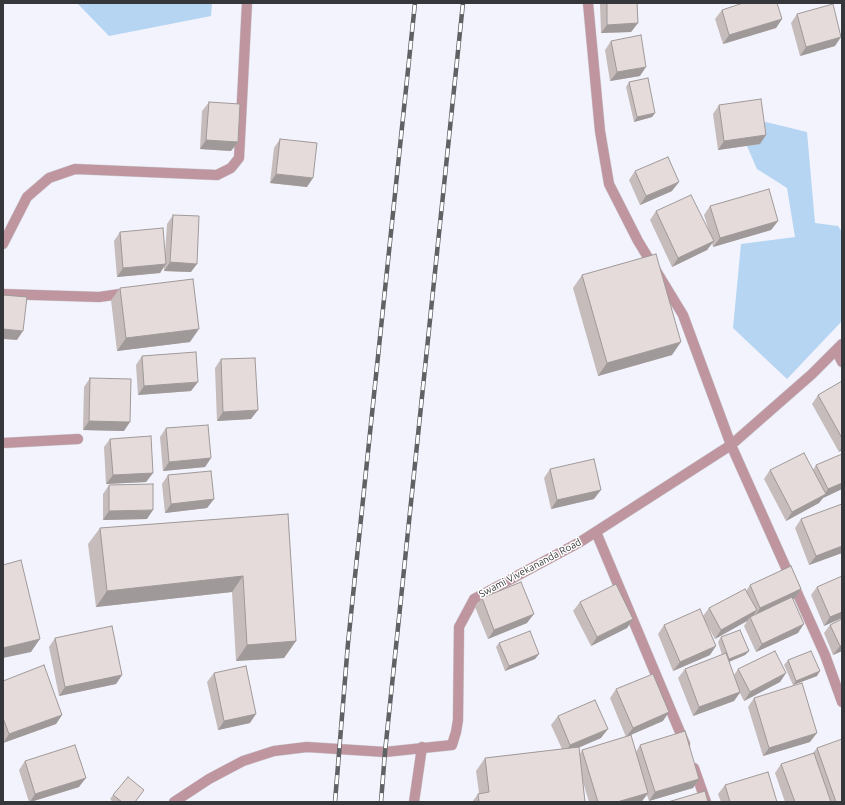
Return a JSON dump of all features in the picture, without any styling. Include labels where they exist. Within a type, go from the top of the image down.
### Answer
[{"type":"street","points":[[3,244],[27,197],[49,178],[75,169],[216,175],[231,168],[239,158],[247,3]]},
{"type":"street","points":[[588,3],[600,130],[609,184],[638,241],[683,315],[731,445],[825,655],[842,702]]},
{"type":"street","points":[[3,294],[99,297],[136,292]]},
{"type":"street","points":[[839,347],[842,362]]},
{"type":"street","name":"Swami Vivekananda Road","points":[[174,802],[209,779],[242,761],[274,752],[307,747],[385,752],[452,745],[456,732],[459,627],[474,598],[596,532],[731,445],[812,374],[839,347]]},
{"type":"street","points":[[3,444],[78,439]]},
{"type":"street","points":[[596,532],[691,758],[706,802]]},
{"type":"street","points":[[414,802],[422,747]]},
{"type":"water","points":[[77,3],[212,3],[211,16],[109,36]]},
{"type":"water","points":[[766,122],[807,132],[815,223],[838,226],[842,232],[842,321],[787,379],[733,328],[741,244],[795,237],[787,188],[757,169],[743,137]]},
{"type":"building","points":[[607,3],[637,3],[638,23],[607,25]]},
{"type":"building","points":[[743,3],[777,3],[782,19],[729,35],[722,10]]},
{"type":"building","points":[[833,4],[841,37],[806,47],[797,14]]},
{"type":"building","points":[[641,35],[646,67],[617,72],[611,41]]},
{"type":"building","points":[[648,78],[655,113],[637,117],[629,82]]},
{"type":"building","points":[[761,99],[766,135],[724,141],[719,105]]},
{"type":"building","points":[[209,102],[240,104],[238,142],[206,140]]},
{"type":"building","points":[[280,139],[317,143],[313,178],[276,174]]},
{"type":"building","points":[[668,157],[679,182],[646,196],[635,171]]},
{"type":"building","points":[[769,189],[778,221],[720,238],[710,206]]},
{"type":"building","points":[[691,195],[714,241],[678,258],[656,211]]},
{"type":"building","points":[[173,215],[199,216],[197,264],[170,262]]},
{"type":"building","points":[[163,228],[166,264],[123,268],[120,232]]},
{"type":"building","points":[[656,254],[681,342],[607,363],[582,275]]},
{"type":"building","points":[[193,279],[199,329],[126,338],[120,288]]},
{"type":"building","points":[[3,295],[27,297],[23,331],[3,329]]},
{"type":"building","points":[[196,352],[198,382],[144,386],[142,356]]},
{"type":"building","points":[[255,358],[258,410],[223,412],[221,359]]},
{"type":"building","points":[[90,378],[131,379],[130,422],[89,421]]},
{"type":"building","points":[[842,381],[842,438],[818,395]]},
{"type":"building","points":[[208,425],[211,458],[169,462],[166,428]]},
{"type":"building","points":[[151,436],[153,473],[113,475],[110,439]]},
{"type":"building","points":[[804,453],[826,494],[792,512],[770,470]]},
{"type":"building","points":[[842,454],[842,483],[828,489],[816,465]]},
{"type":"building","points":[[594,459],[601,490],[557,500],[550,469]]},
{"type":"building","points":[[211,471],[214,499],[171,504],[168,475]]},
{"type":"building","points":[[153,484],[153,510],[109,511],[109,485]]},
{"type":"building","points":[[842,504],[842,546],[816,556],[801,519]]},
{"type":"building","points":[[288,514],[296,641],[247,645],[243,576],[107,591],[100,528]]},
{"type":"building","points":[[21,560],[40,639],[3,648],[3,565]]},
{"type":"building","points":[[791,566],[801,589],[760,608],[750,585]]},
{"type":"building","points":[[842,576],[842,612],[830,617],[817,587]]},
{"type":"building","points":[[521,582],[534,614],[494,630],[482,598]]},
{"type":"building","points":[[616,584],[633,619],[597,637],[580,602]]},
{"type":"building","points":[[745,589],[757,610],[721,630],[709,608]]},
{"type":"building","points":[[792,597],[804,624],[762,644],[750,617]]},
{"type":"building","points":[[700,609],[716,646],[680,662],[664,625]]},
{"type":"building","points":[[842,619],[842,645],[840,646],[830,625]]},
{"type":"building","points":[[112,626],[122,675],[65,687],[55,638]]},
{"type":"building","points":[[740,630],[749,651],[729,659],[721,637]]},
{"type":"building","points":[[530,631],[539,654],[509,666],[499,643]]},
{"type":"building","points":[[775,651],[786,673],[750,692],[738,669]]},
{"type":"building","points":[[811,651],[820,671],[796,681],[788,660]]},
{"type":"building","points":[[726,653],[740,692],[699,707],[685,669]]},
{"type":"building","points":[[44,665],[62,715],[9,734],[3,718],[3,681]]},
{"type":"building","points":[[246,666],[256,714],[224,721],[214,673]]},
{"type":"building","points":[[653,674],[669,712],[633,728],[616,689]]},
{"type":"building","points":[[802,683],[817,733],[769,748],[754,698]]},
{"type":"building","points":[[595,700],[608,729],[570,745],[558,716]]},
{"type":"building","points":[[685,731],[699,779],[655,792],[640,745]]},
{"type":"building","points":[[631,735],[648,793],[617,802],[598,802],[582,750]]},
{"type":"building","points":[[842,739],[842,802],[836,802],[817,748]]},
{"type":"building","points":[[75,745],[86,778],[35,794],[25,761]]},
{"type":"building","points":[[579,747],[585,802],[479,802],[478,794],[489,792],[485,758]]},
{"type":"building","points":[[814,753],[831,802],[795,802],[781,764]]},
{"type":"building","points":[[768,772],[777,802],[730,802],[725,785]]},
{"type":"building","points":[[128,777],[144,790],[135,802],[122,802],[113,795]]},
{"type":"building","points":[[705,791],[708,802],[668,802]]},
{"type":"railway","points":[[335,802],[348,643],[415,3]]},
{"type":"railway","points":[[381,802],[463,3]]}]
